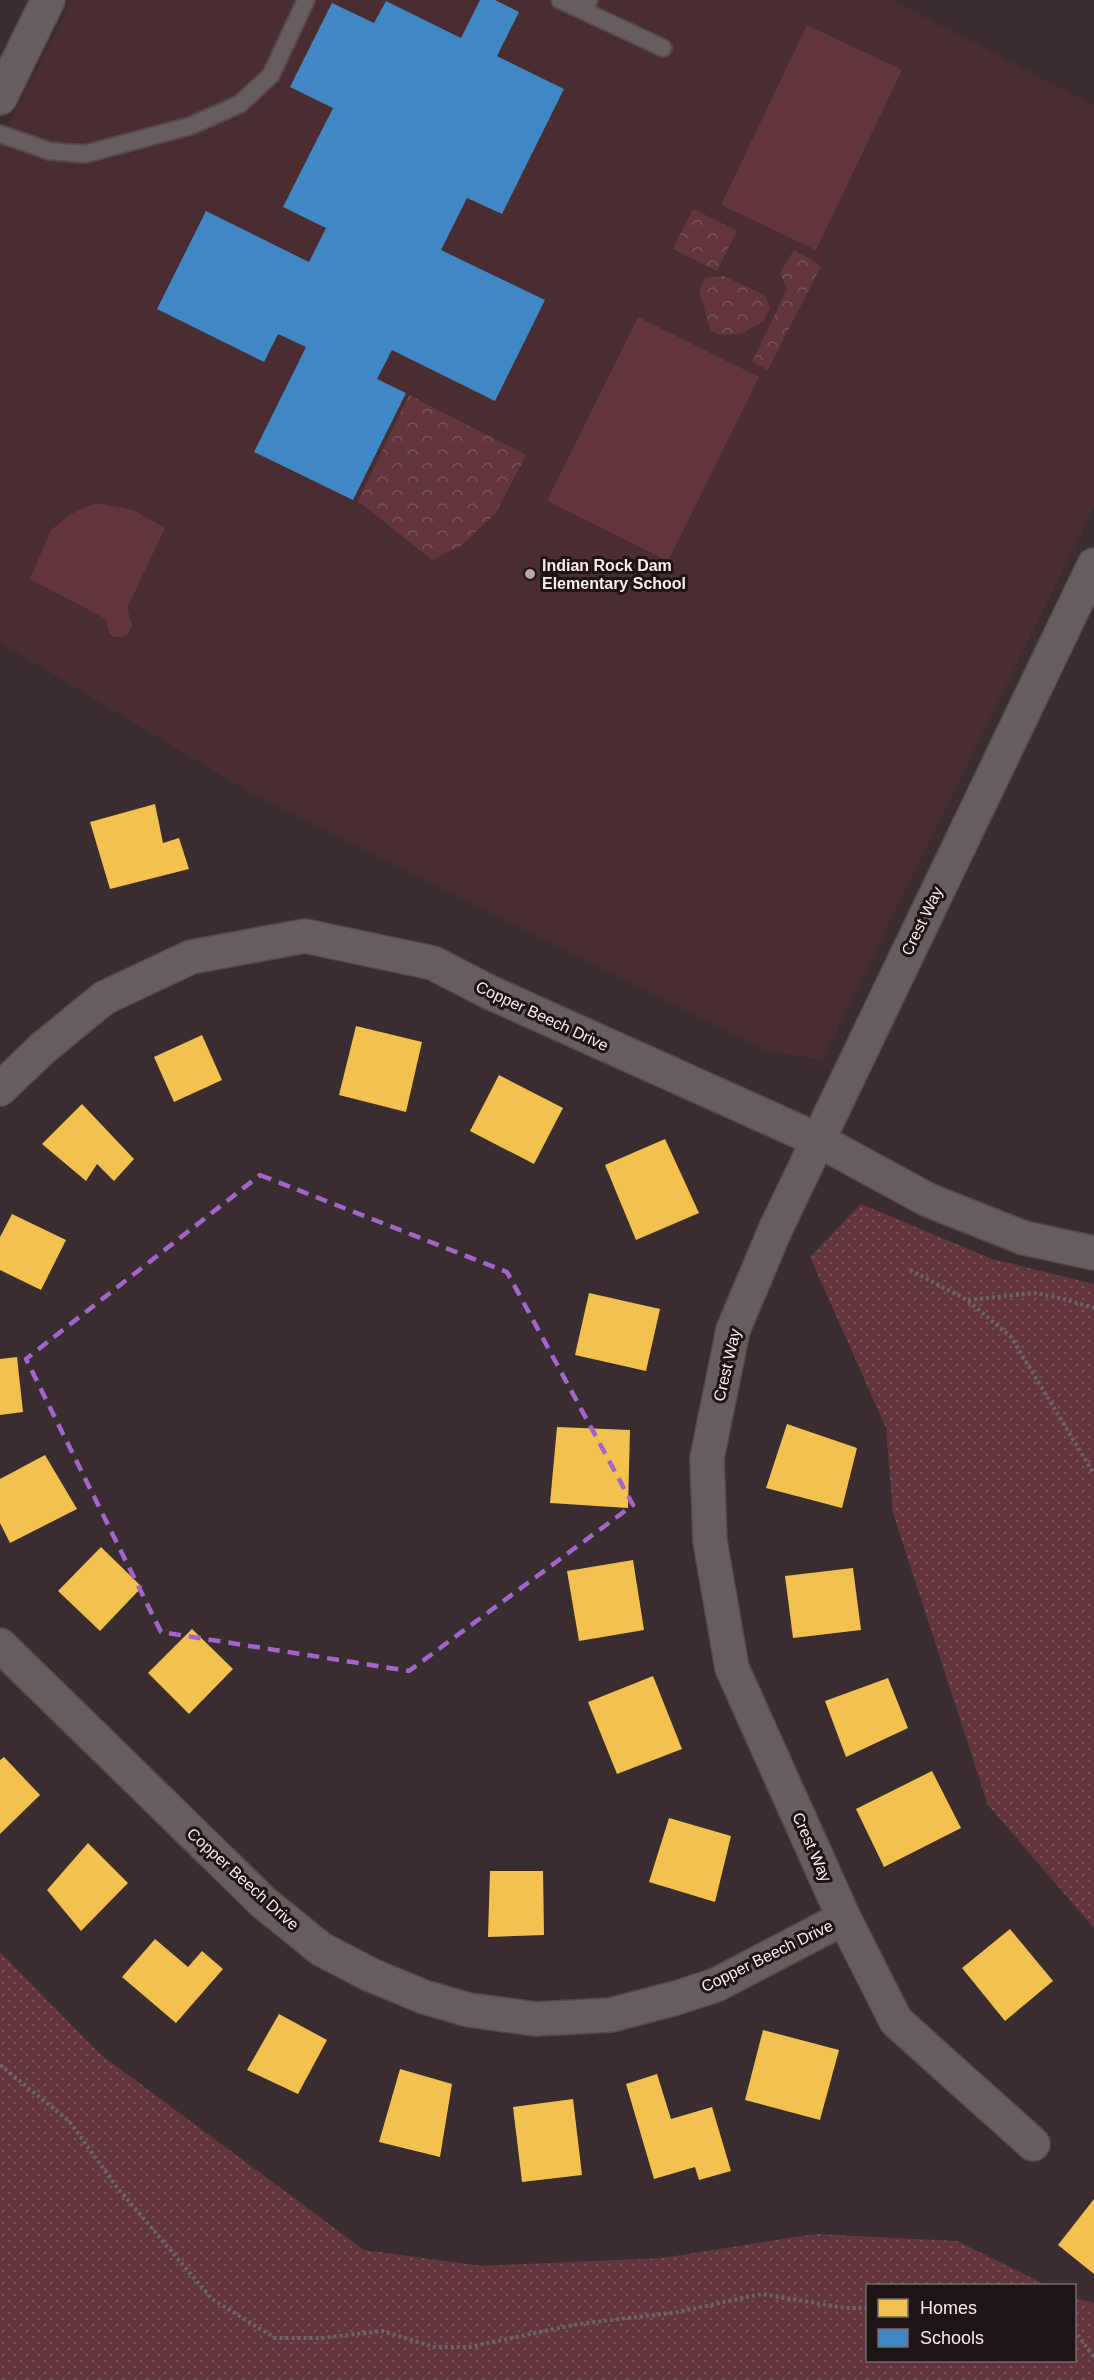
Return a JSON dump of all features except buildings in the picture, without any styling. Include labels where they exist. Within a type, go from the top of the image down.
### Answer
[{"type":"street","points":[[0,98],[48,0]]},
{"type":"street","name":"Crest Way","points":[[1033,2144],[896,2021],[844,1918],[732,1668],[710,1530],[707,1458],[733,1330],[776,1228],[1094,565]]},
{"type":"street","name":"Copper Beech Drive","points":[[0,1089],[43,1048],[104,998],[191,957],[305,936],[433,963],[489,992],[818,1140],[928,1200],[1024,1238],[1094,1253]]},
{"type":"street","name":"Copper Beech Drive","points":[[0,1645],[263,1902],[321,1948],[371,1975],[424,1996],[469,2010],[536,2019],[610,2015],[716,1985],[844,1918]]},
{"type":"lane","points":[[0,134],[48,151],[86,154],[190,126],[240,104],[271,75],[306,0]]},
{"type":"lane","points":[[560,0],[587,6],[663,48]]},
{"type":"path","points":[[910,1270],[967,1300],[1011,1337],[1094,1474]]},
{"type":"path","points":[[967,1300],[1035,1293],[1094,1308]]},
{"type":"path","points":[[0,2065],[69,2121],[116,2186],[212,2299],[275,2338],[322,2338],[382,2331],[434,2347],[469,2347],[578,2324],[678,2312],[762,2294],[845,2308],[866,2308]]},
{"type":"path","points":[[1076,2333],[1094,2357]]},
{"type":"highlighted area","points":[[260,1175],[507,1272],[633,1505],[409,1671],[161,1632],[26,1359]]},
{"type":"shaded area","name":"Indian Rock Dam Elementary School","points":[[72,0],[892,0],[1094,105],[1094,507],[822,1060],[767,1051],[247,791],[0,642],[0,142]]},
{"type":"green space","points":[[807,25],[902,70],[816,250],[721,205]]},
{"type":"green space","points":[[693,209],[737,231],[717,271],[673,249]]},
{"type":"green space","points":[[794,250],[821,266],[768,370],[752,362],[787,289],[780,273]]},
{"type":"green space","points":[[724,276],[764,295],[770,307],[764,321],[741,334],[721,335],[711,331],[699,291],[705,278]]},
{"type":"green space","points":[[638,317],[759,377],[668,561],[547,501]]},
{"type":"green space","points":[[409,395],[526,455],[495,514],[462,545],[432,560],[358,501]]},
{"type":"green space","points":[[96,503],[133,510],[165,528],[127,608],[132,625],[129,633],[123,637],[114,637],[109,633],[106,619],[30,579],[51,530],[71,514]]},
{"type":"green space","points":[[861,1204],[992,1259],[1094,1284],[1094,1928],[988,1805],[893,1513],[886,1428],[810,1257]]},
{"type":"green space","points":[[0,1952],[100,2054],[364,2250],[482,2266],[662,2258],[815,2234],[957,2241],[1044,2284],[866,2284],[866,2362],[1076,2362],[1076,2298],[1094,2303],[1094,2380],[0,2380]]},
{"type":"place","name":"Indian Rock Dam Elementary School","points":[[530,574]]}]
